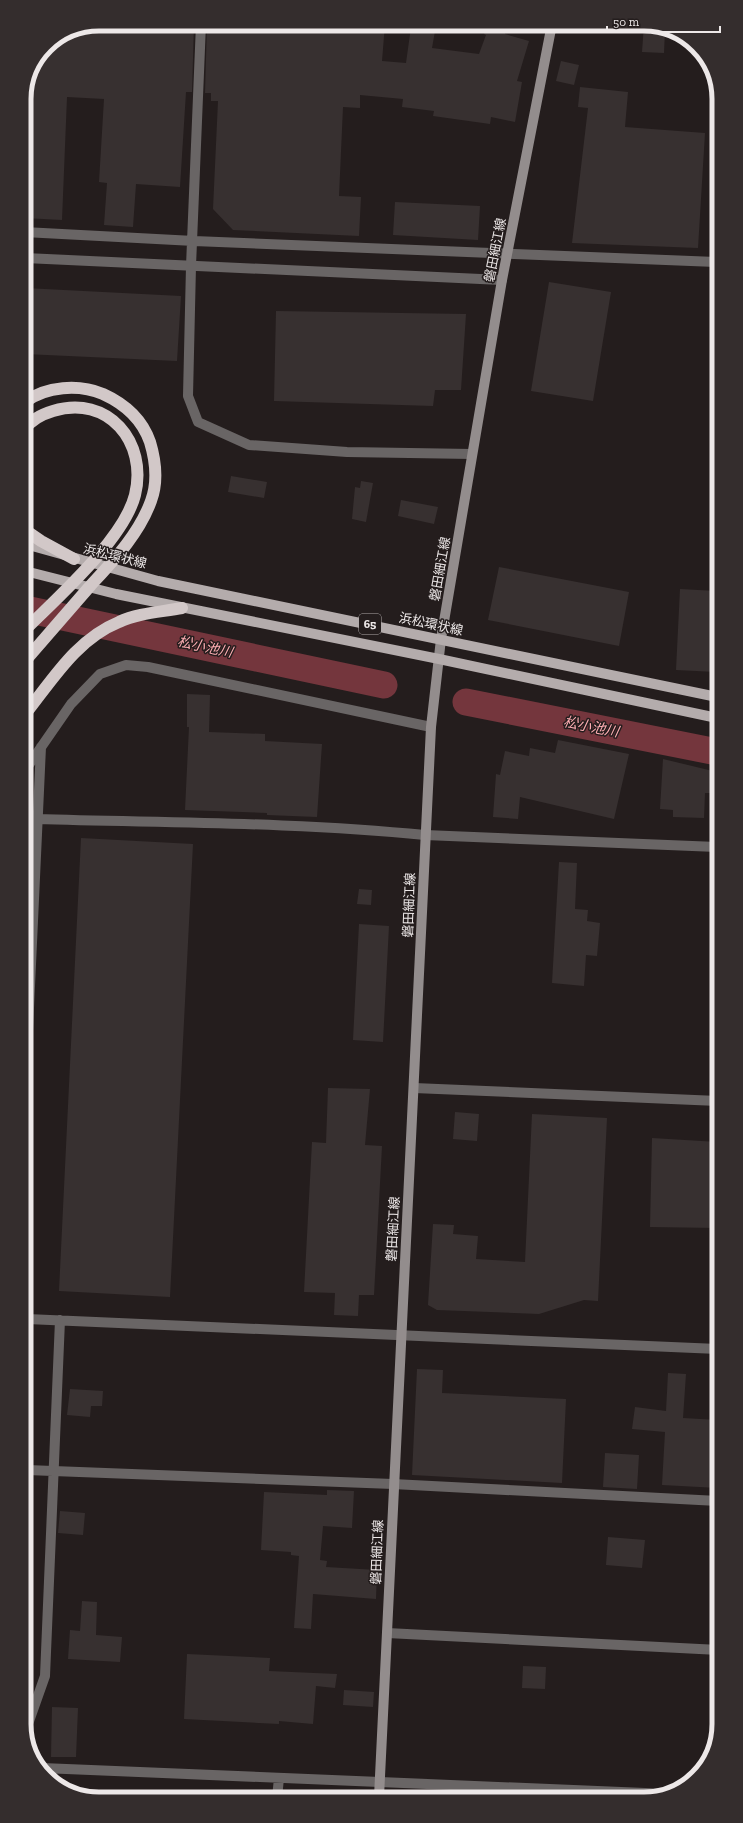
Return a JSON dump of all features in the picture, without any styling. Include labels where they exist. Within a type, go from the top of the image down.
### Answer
[{"type":"highway","points":[[31,399],[56,388],[75,387],[96,391],[119,401],[134,415],[147,433],[154,454],[156,474],[151,501],[138,528],[118,554],[31,654]]},
{"type":"highway","points":[[31,424],[44,414],[74,408],[92,409],[118,424],[129,439],[135,457],[138,478],[134,496],[124,522],[102,550],[31,624]]},
{"type":"highway","points":[[31,534],[74,559]]},
{"type":"highway","points":[[31,707],[81,645],[103,630],[119,621],[144,614],[182,608]]},
{"type":"main road","name":"磐田細江線","points":[[379,1792],[430,727],[441,639],[502,280],[551,31]]},
{"type":"main road","name":"浜松環状線","points":[[31,546],[74,559],[158,581],[712,696]]},
{"type":"main road","name":"65","points":[[31,573],[116,594],[182,608],[439,659],[712,717]]},
{"type":"street","points":[[202,31],[188,396],[198,422],[249,445],[347,452],[472,454]]},
{"type":"street","points":[[31,232],[181,238],[194,241],[508,252],[712,262]]},
{"type":"street","points":[[31,258],[502,280]]},
{"type":"street","points":[[31,762],[71,704],[100,674],[126,665],[148,667],[430,727]]},
{"type":"street","points":[[31,958],[41,747]]},
{"type":"street","points":[[37,819],[376,830],[425,835],[712,848]]},
{"type":"street","points":[[414,1088],[712,1101]]},
{"type":"street","points":[[31,1319],[712,1348]]},
{"type":"street","points":[[31,1716],[45,1676],[60,1320]]},
{"type":"street","points":[[31,1470],[393,1484],[712,1501]]},
{"type":"street","points":[[387,1633],[712,1650]]},
{"type":"street","points":[[48,1768],[616,1792]]},
{"type":"street","points":[[278,1792],[279,1778]]},
{"type":"building","points":[[194,31],[192,92],[186,92],[180,187],[136,184],[133,227],[104,225],[107,183],[99,182],[104,99],[67,97],[62,220],[31,218],[31,95],[33,81],[45,58],[54,48],[65,40],[86,32]]},
{"type":"building","points":[[207,31],[384,31],[382,61],[406,63],[410,31],[435,31],[432,48],[479,54],[486,35],[484,34],[485,31],[506,31],[505,34],[529,41],[517,81],[522,82],[515,122],[491,117],[490,124],[433,116],[434,111],[402,107],[403,99],[360,95],[360,108],[343,107],[339,196],[361,197],[359,236],[233,230],[213,209],[218,101],[211,101],[211,93],[205,93]]},
{"type":"building","points":[[644,31],[657,32],[665,35],[664,53],[642,52]]},
{"type":"building","points":[[561,61],[579,65],[574,85],[556,81]]},
{"type":"building","points":[[580,87],[628,92],[625,127],[705,133],[698,248],[572,243],[588,108],[578,107]]},
{"type":"building","points":[[395,202],[480,206],[478,240],[393,235]]},
{"type":"building","points":[[549,282],[611,292],[593,401],[531,391]]},
{"type":"building","points":[[31,288],[181,296],[177,361],[31,354]]},
{"type":"building","points":[[276,311],[466,314],[461,390],[435,390],[433,406],[274,401]]},
{"type":"building","points":[[231,476],[267,482],[264,498],[228,492]]},
{"type":"building","points":[[361,481],[373,483],[366,522],[352,519],[355,487],[360,488]]},
{"type":"building","points":[[401,500],[438,507],[434,524],[398,516]]},
{"type":"building","points":[[499,567],[629,592],[619,646],[488,620]]},
{"type":"building","points":[[680,589],[712,591],[712,672],[676,670]]},
{"type":"building","points":[[187,694],[210,695],[209,732],[265,734],[265,741],[322,744],[317,817],[267,815],[267,813],[185,810],[189,727],[187,727]]},
{"type":"building","points":[[558,740],[629,754],[614,819],[520,797],[518,819],[493,817],[496,774],[500,775],[505,751],[529,756],[530,748],[555,753]]},
{"type":"building","points":[[663,759],[712,771],[712,793],[705,793],[704,818],[673,817],[673,810],[660,809]]},
{"type":"building","points":[[81,838],[193,844],[170,1297],[59,1291]]},
{"type":"building","points":[[559,862],[577,863],[575,909],[588,910],[587,921],[600,923],[597,956],[586,955],[584,986],[552,983]]},
{"type":"building","points":[[359,889],[372,890],[371,905],[357,904]]},
{"type":"building","points":[[359,924],[389,926],[383,1042],[353,1040]]},
{"type":"building","points":[[328,1088],[370,1089],[365,1145],[382,1146],[374,1295],[359,1295],[358,1316],[334,1315],[335,1293],[304,1292],[312,1142],[326,1143]]},
{"type":"building","points":[[455,1112],[479,1114],[477,1141],[453,1139]]},
{"type":"building","points":[[532,1114],[607,1118],[598,1301],[584,1300],[539,1314],[437,1310],[428,1305],[433,1224],[454,1225],[453,1234],[478,1236],[476,1259],[525,1262]]},
{"type":"building","points":[[652,1138],[712,1142],[712,1228],[650,1227]]},
{"type":"building","points":[[417,1369],[443,1370],[442,1393],[566,1399],[562,1483],[412,1475]]},
{"type":"building","points":[[668,1373],[686,1374],[683,1418],[712,1420],[712,1488],[662,1485],[665,1432],[632,1429],[635,1407],[666,1411]]},
{"type":"building","points":[[70,1389],[103,1391],[102,1406],[91,1406],[90,1417],[67,1415]]},
{"type":"building","points":[[605,1453],[639,1455],[637,1489],[603,1487]]},
{"type":"building","points":[[327,1490],[354,1491],[352,1528],[323,1526],[320,1560],[327,1561],[326,1567],[377,1570],[376,1599],[313,1594],[311,1629],[294,1628],[299,1556],[291,1555],[291,1552],[261,1550],[264,1492],[327,1495]]},
{"type":"building","points":[[60,1511],[85,1513],[83,1535],[58,1533]]},
{"type":"building","points":[[608,1537],[645,1540],[642,1568],[606,1565]]},
{"type":"building","points":[[82,1601],[97,1602],[96,1635],[122,1637],[120,1662],[68,1659],[70,1630],[80,1631]]},
{"type":"building","points":[[187,1654],[270,1658],[269,1671],[337,1674],[335,1688],[316,1686],[313,1724],[279,1721],[279,1724],[184,1719]]},
{"type":"building","points":[[523,1666],[546,1667],[545,1689],[522,1688]]},
{"type":"building","points":[[344,1690],[374,1692],[373,1707],[343,1705]]},
{"type":"building","points":[[52,1707],[78,1708],[76,1757],[51,1757]]},
{"type":"waterway","name":"松小池川","points":[[31,610],[384,685]]},
{"type":"waterway","name":"松小池川","points":[[466,702],[712,751]]}]
